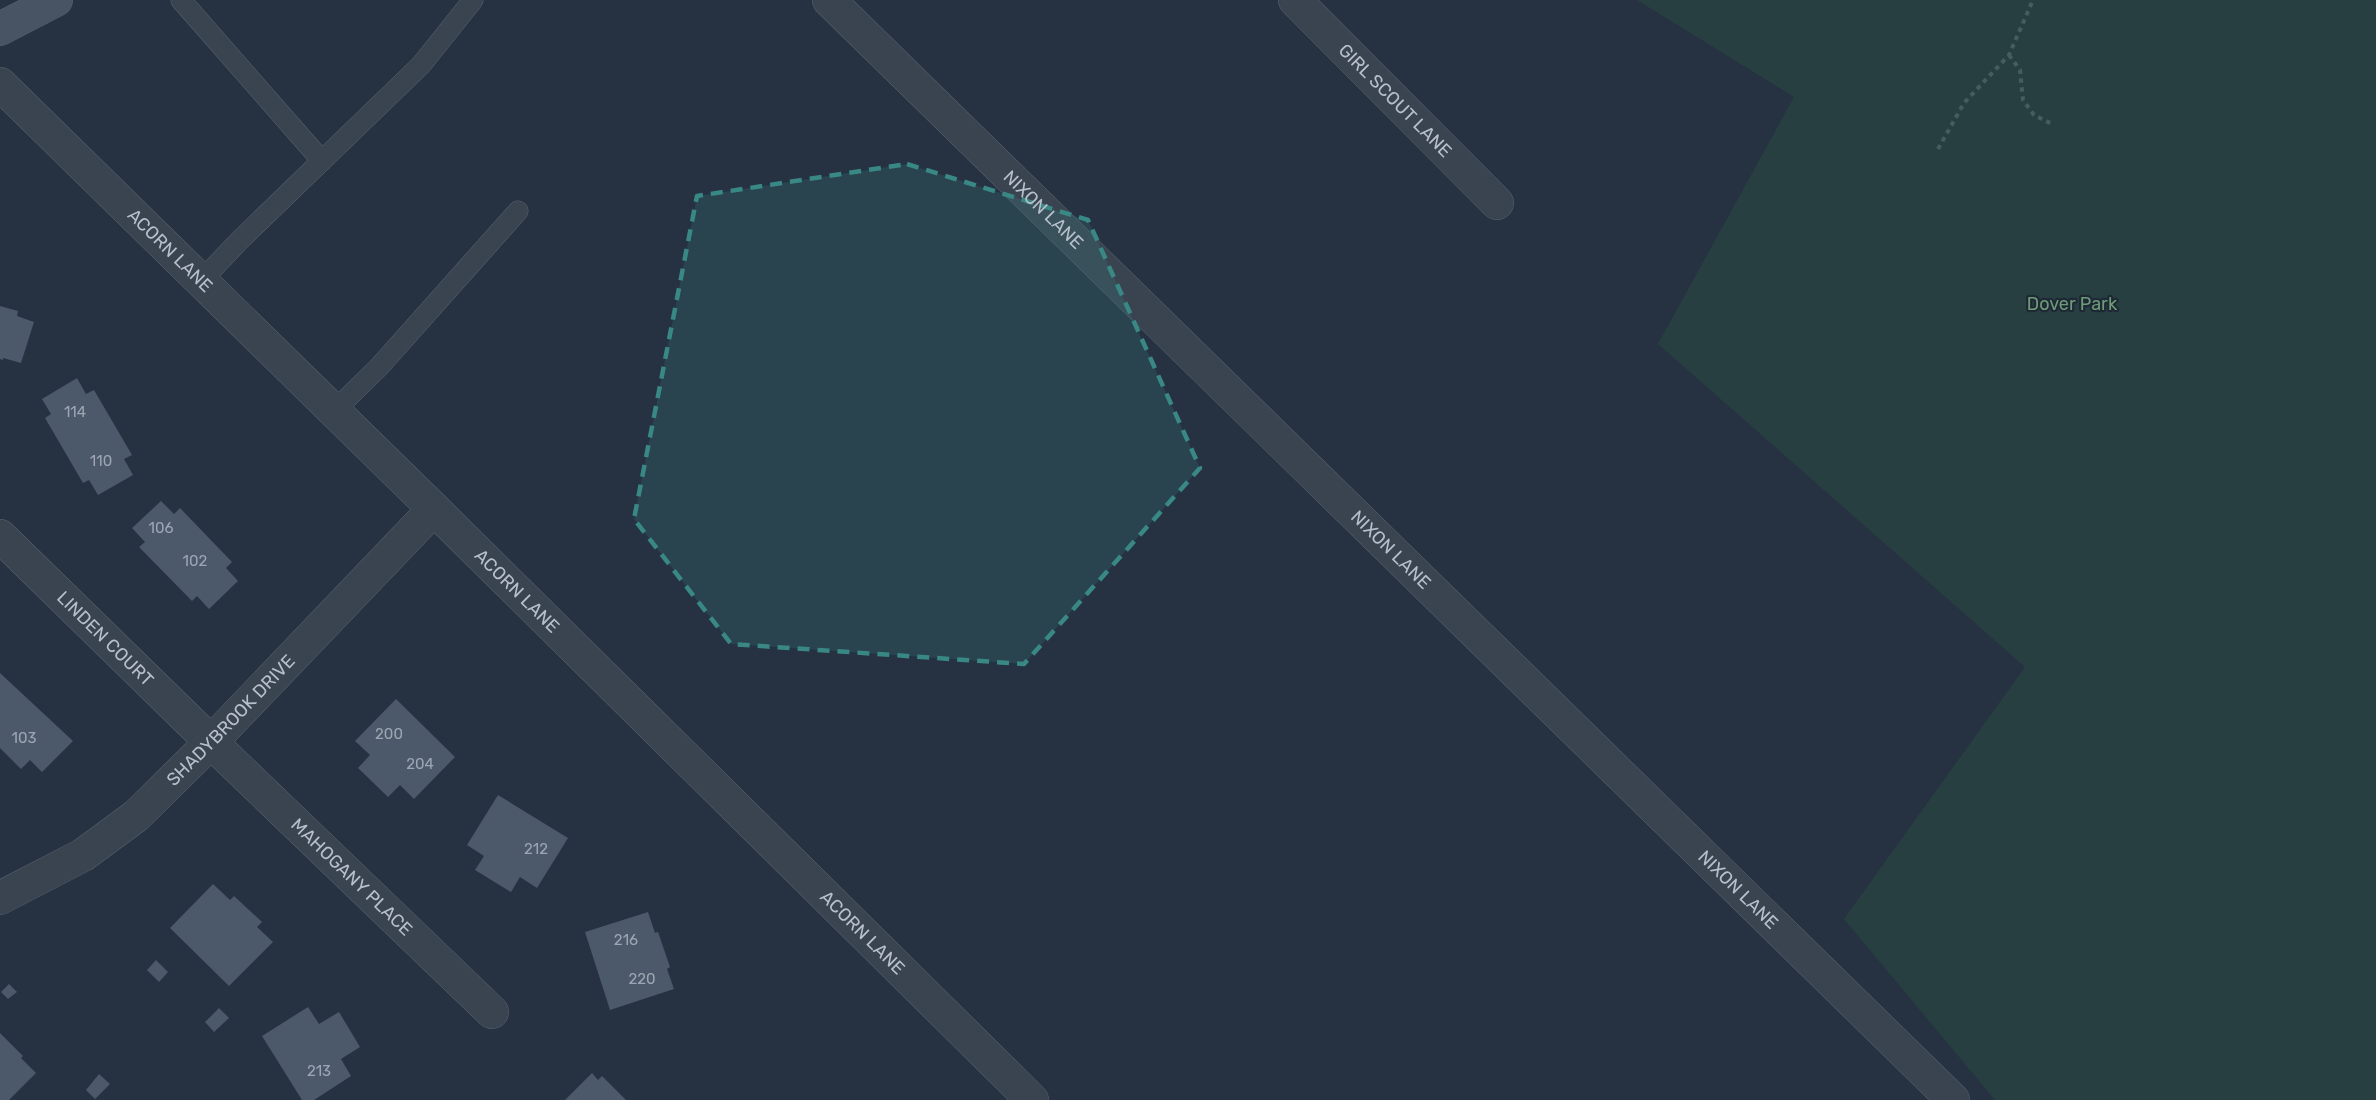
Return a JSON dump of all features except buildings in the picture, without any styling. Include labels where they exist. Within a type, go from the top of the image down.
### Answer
[{"type":"main road","points":[[0,29],[56,0]]},
{"type":"street","name":"NIXON LANE","points":[[829,0],[1953,1100]]},
{"type":"street","name":"GIRL SCOUT LANE","points":[[1295,0],[1497,203]]},
{"type":"street","name":"ACORN LANE","points":[[0,84],[1032,1100]]},
{"type":"street","name":"SHADYBROOK DRIVE","points":[[0,898],[83,855],[136,816],[211,742],[434,509]]},
{"type":"street","name":"LINDEN COURT","points":[[0,536],[211,742]]},
{"type":"street","name":"MAHOGANY PLACE","points":[[211,742],[492,1012]]},
{"type":"lane","points":[[181,0],[322,161]]},
{"type":"lane","points":[[201,281],[240,240],[421,65],[473,0]]},
{"type":"lane","points":[[334,411],[379,367],[518,211]]},
{"type":"path","points":[[1938,149],[1964,103],[2009,55],[2032,0]]},
{"type":"path","points":[[2009,55],[2020,69],[2023,100],[2034,115],[2054,125]]},
{"type":"highlighted area","points":[[907,164],[1088,220],[1200,468],[1024,664],[731,644],[634,519],[697,196]]},
{"type":"green space","name":"Dover Park","points":[[1637,0],[2376,0],[2376,1100],[1995,1100],[1844,919],[2025,667],[1658,344],[1794,97]]}]
